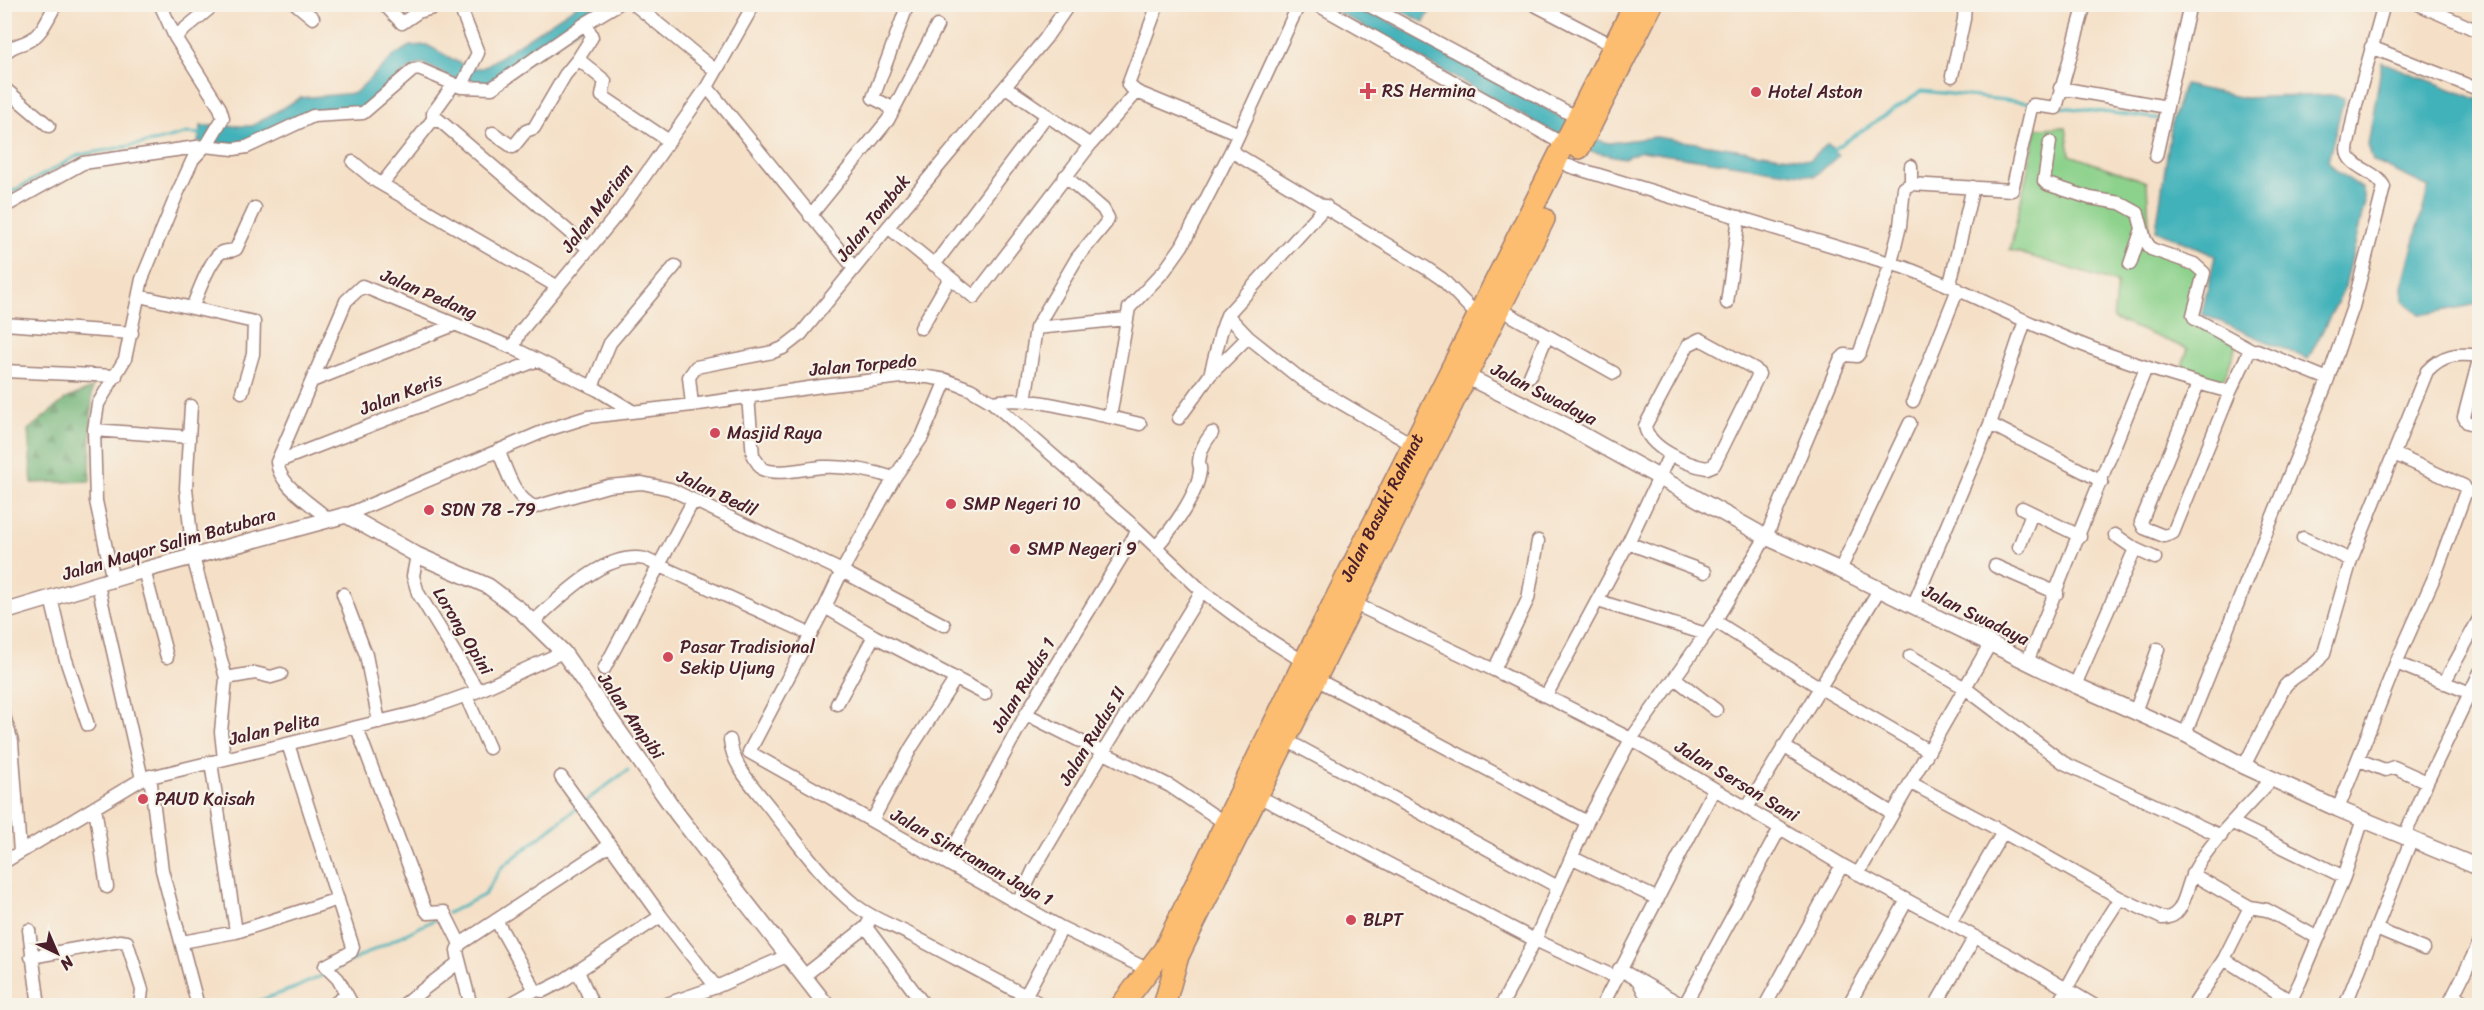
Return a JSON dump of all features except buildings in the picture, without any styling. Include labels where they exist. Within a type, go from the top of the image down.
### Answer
[{"type":"highway","name":"Jalan Basuki Rahmat","points":[[1164,1005],[1171,953],[1224,824],[1310,670],[1353,603],[1500,309],[1614,46],[1635,4]]},
{"type":"highway","name":"Jalan Basuki Rahmat","points":[[1581,123],[1652,4]]},
{"type":"highway","name":"Jalan Basuki Rahmat","points":[[1121,1005],[1149,970],[1171,953],[1258,796],[1286,740],[1310,670],[1414,446],[1478,316],[1569,152]]},
{"type":"highway","points":[[1136,1005],[1171,953]]},
{"type":"highway","points":[[1153,1005],[1171,953]]},
{"type":"street","points":[[4,54],[13,46],[28,42],[37,35],[56,4]]},
{"type":"street","points":[[160,4],[175,37],[220,108],[223,118],[206,145],[193,159],[177,194],[142,279],[125,359],[98,404],[94,430],[96,501],[106,583],[146,777],[162,870],[198,1005]]},
{"type":"street","points":[[175,37],[215,4]]},
{"type":"street","points":[[296,4],[313,18]]},
{"type":"street","points":[[384,4],[402,23],[418,12],[447,4]]},
{"type":"street","points":[[382,184],[433,121],[433,113],[459,85],[478,53],[459,4]]},
{"type":"street","points":[[4,207],[83,163],[206,145],[234,149],[247,147],[313,116],[363,113],[416,69],[459,85],[492,88],[586,23],[618,4]]},
{"type":"street","points":[[634,4],[716,71]]},
{"type":"street","name":"Jalan Meriam","points":[[513,348],[520,332],[620,211],[707,87],[753,4]]},
{"type":"street","points":[[892,113],[887,105],[873,98],[908,4]]},
{"type":"street","name":"Jalan Tombak","points":[[692,405],[689,377],[692,370],[721,361],[763,356],[783,348],[801,334],[1046,39],[1069,4]]},
{"type":"street","points":[[1158,4],[1128,85],[1137,92],[1237,133]]},
{"type":"street","points":[[1110,417],[1126,319],[1134,302],[1165,270],[1182,246],[1231,151],[1237,133],[1299,4]]},
{"type":"street","points":[[1316,4],[1569,152],[1739,217],[1811,241],[1891,263],[1954,286],[2025,321],[2146,368],[2230,392]]},
{"type":"street","points":[[1366,4],[1581,123]]},
{"type":"street","points":[[1533,4],[1614,46]]},
{"type":"street","points":[[1952,76],[1965,4]]},
{"type":"street","points":[[1501,1005],[1535,940],[1587,822],[1631,740],[1715,621],[1766,537],[1840,360],[1845,355],[1857,356],[1860,352],[1891,263],[1900,226],[1904,188],[1911,184],[2012,190],[2031,106],[2056,107],[2085,4]]},
{"type":"street","points":[[2156,156],[2190,4]]},
{"type":"street","points":[[2185,734],[2328,379],[2353,307],[2384,190],[2380,180],[2351,161],[2347,153],[2358,99],[2384,4]]},
{"type":"street","points":[[2418,4],[2480,32]]},
{"type":"street","points":[[493,133],[514,147],[526,131],[534,128],[565,75],[593,36],[586,23]]},
{"type":"street","points":[[810,216],[892,113],[937,26]]},
{"type":"street","points":[[2371,47],[2480,90]]},
{"type":"street","points":[[578,59],[604,81],[601,94],[603,97],[669,141]]},
{"type":"street","points":[[707,87],[854,268]]},
{"type":"street","points":[[1006,87],[1090,146]]},
{"type":"street","points":[[4,88],[49,126]]},
{"type":"street","points":[[2060,89],[2167,109]]},
{"type":"street","points":[[888,227],[974,297],[1065,176],[1137,92]]},
{"type":"street","points":[[934,265],[1047,116]]},
{"type":"street","points":[[433,121],[439,120],[589,249]]},
{"type":"street","points":[[2049,142],[2044,181],[2047,184],[2090,198],[2120,203],[2139,213],[2145,240],[2151,249],[2194,264],[2204,273],[2193,315],[2195,319],[2252,350],[2328,379]]},
{"type":"street","points":[[1231,151],[1434,273],[1478,316]]},
{"type":"street","points":[[353,162],[382,184],[558,287]]},
{"type":"street","points":[[1911,166],[1911,184]]},
{"type":"street","points":[[1025,401],[1036,328],[1077,258],[1107,220],[1106,212],[1065,176]]},
{"type":"street","points":[[1913,401],[1954,286],[1973,187]]},
{"type":"street","points":[[1210,375],[1227,315],[1326,206]]},
{"type":"street","points":[[192,308],[217,256],[224,251],[236,249],[255,208]]},
{"type":"street","points":[[1727,303],[1739,217]]},
{"type":"street","points":[[2130,264],[2142,228]]},
{"type":"street","points":[[592,387],[610,343],[675,266]]},
{"type":"street","points":[[921,328],[950,278]]},
{"type":"street","name":"Jalan Pedang","points":[[277,462],[346,301],[362,286],[513,348],[592,387],[632,411]]},
{"type":"street","points":[[139,296],[254,322],[253,354],[242,392]]},
{"type":"street","points":[[1500,309],[1614,373]]},
{"type":"street","points":[[1227,315],[1248,337],[1302,380],[1414,446]]},
{"type":"street","points":[[1036,328],[1126,319]]},
{"type":"street","points":[[1913,606],[1990,424],[2025,321]]},
{"type":"street","points":[[4,324],[132,333]]},
{"type":"street","points":[[312,381],[454,325]]},
{"type":"street","points":[[1530,376],[1547,336]]},
{"type":"street","points":[[1179,418],[1210,375],[1248,337]]},
{"type":"street","points":[[1700,339],[1757,371],[1759,377],[1714,465],[1707,468],[1702,467],[1670,454],[1650,440],[1645,426],[1691,342],[1700,339]]},
{"type":"street","points":[[2198,384],[2141,522],[2144,528],[2164,536],[2174,534],[2230,392],[2252,350]]},
{"type":"street","points":[[2244,766],[2285,686],[2291,679],[2319,662],[2324,653],[2351,560],[2427,371],[2445,357],[2458,353],[2480,356],[2464,417],[2467,422],[2480,426]]},
{"type":"street","name":"Jalan Keris","points":[[277,462],[537,360]]},
{"type":"street","points":[[2027,662],[2057,593],[2146,368]]},
{"type":"street","points":[[4,371],[116,376]]},
{"type":"street","name":"Jalan Swadaya","points":[[1466,376],[1565,425],[1766,537],[1840,570],[2075,685],[2185,734],[2272,779],[2480,868]]},
{"type":"street","name":"Jalan Torpedo","points":[[346,515],[547,430],[588,417],[902,377],[946,380],[970,389],[992,402],[1138,530],[1202,591],[1310,670],[1587,822]]},
{"type":"street","points":[[533,622],[563,595],[598,570],[612,563],[636,558],[659,566],[810,634],[894,478],[922,437],[946,380]]},
{"type":"street","points":[[748,397],[753,456],[762,469],[775,472],[824,467],[852,467],[894,478]]},
{"type":"street","points":[[992,402],[1025,401],[1140,424]]},
{"type":"street","points":[[190,406],[186,488],[193,557],[226,678],[217,760],[236,932]]},
{"type":"street","points":[[1840,570],[1910,423]]},
{"type":"street","points":[[1990,424],[2102,481]]},
{"type":"street","points":[[94,430],[189,437]]},
{"type":"street","points":[[1156,547],[1173,527],[1189,500],[1200,472],[1203,446],[1212,433]]},
{"type":"street","name":"Jalan Bedil","points":[[498,450],[518,494],[525,503],[535,507],[592,489],[627,483],[658,486],[842,571],[944,625]]},
{"type":"street","points":[[1546,696],[1628,543],[1670,454]]},
{"type":"street","points":[[2338,809],[2396,663],[2436,573],[2466,489],[2464,486],[2394,454]]},
{"type":"street","points":[[277,462],[278,470],[287,483],[328,519]]},
{"type":"street","points":[[604,669],[693,501]]},
{"type":"street","points":[[2019,547],[2027,511],[2080,536]]},
{"type":"street","name":"Jalan Mayor Salim Batubara","points":[[4,612],[144,570],[346,515]]},
{"type":"street","name":"Jalan Ampibi","points":[[346,515],[417,555],[488,586],[513,603],[563,652],[678,814],[827,1005]]},
{"type":"street","name":"Jalan Rudus 1","points":[[945,861],[1026,714],[1138,530]]},
{"type":"street","points":[[2115,536],[2155,558]]},
{"type":"street","points":[[2303,538],[2351,560]]},
{"type":"street","points":[[1494,670],[1528,599],[1538,541]]},
{"type":"street","points":[[1628,543],[1705,572]]},
{"type":"street","points":[[2075,685],[2135,549]]},
{"type":"street","name":"Lorong Opini","points":[[417,555],[412,576],[418,593],[478,691]]},
{"type":"street","points":[[1995,566],[2057,593]]},
{"type":"street","points":[[144,570],[167,657]]},
{"type":"street","points":[[1747,808],[1879,590]]},
{"type":"street","name":"Jalan Rudus II","points":[[1018,903],[1034,869],[1103,752],[1202,591]]},
{"type":"street","points":[[343,594],[366,655],[379,722]]},
{"type":"street","points":[[51,598],[65,657],[88,725]]},
{"type":"street","points":[[1598,601],[1706,634]]},
{"type":"street","name":"Jalan Sersan Sani","points":[[1353,603],[1494,670],[1631,740],[1842,865],[2095,1005]]},
{"type":"street","points":[[825,607],[874,636],[985,694]]},
{"type":"street","points":[[2444,683],[2480,617]]},
{"type":"street","points":[[1715,621],[1819,687],[1929,751]]},
{"type":"street","name":"Jalan Sintraman Jaya 1","points":[[810,634],[749,752],[1062,928],[1149,970]]},
{"type":"street","points":[[837,704],[874,636]]},
{"type":"street","points":[[1858,874],[1990,644]]},
{"type":"street","points":[[2135,712],[2158,649]]},
{"type":"street","name":"Jalan Pelita","points":[[4,862],[146,777],[419,712],[478,691],[563,652]]},
{"type":"street","points":[[1910,656],[1965,688],[2064,764],[2221,836]]},
{"type":"street","points":[[2396,663],[2469,693]]},
{"type":"street","points":[[2345,1005],[2376,929],[2427,782],[2480,672]]},
{"type":"street","points":[[226,678],[255,673],[271,676],[281,674]]},
{"type":"street","points":[[872,821],[911,748],[956,678]]},
{"type":"street","points":[[1676,679],[1716,710]]},
{"type":"street","points":[[465,696],[489,748]]},
{"type":"street","points":[[1026,714],[1170,786],[1224,824]]},
{"type":"street","points":[[4,716],[12,742],[20,852]]},
{"type":"street","points":[[357,728],[425,909],[428,913],[447,915],[460,944]]},
{"type":"street","points":[[730,740],[733,755],[742,772],[812,861],[869,922],[925,1005]]},
{"type":"street","points":[[1286,740],[1558,887]]},
{"type":"street","points":[[288,744],[353,949],[327,963],[350,1000],[331,1005]]},
{"type":"street","points":[[1783,747],[1892,813]]},
{"type":"street","points":[[2359,760],[2385,770],[2394,767],[2427,782]]},
{"type":"street","points":[[561,777],[661,916],[716,987]]},
{"type":"street","points":[[1911,783],[2120,898],[2168,919],[2182,905],[2192,874],[2221,836],[2272,779]]},
{"type":"street","points":[[1602,1005],[1714,789]]},
{"type":"street","points":[[1258,796],[1535,940],[1638,980],[1684,1005],[1780,828]]},
{"type":"street","points":[[96,807],[107,887]]},
{"type":"street","points":[[2224,959],[2290,1003],[2344,877],[2363,819]]},
{"type":"street","points":[[2233,823],[2344,877]]},
{"type":"street","points":[[1950,923],[2003,832]]},
{"type":"street","points":[[471,1005],[459,963],[457,950],[460,944],[610,845]]},
{"type":"street","points":[[1573,858],[1658,899]]},
{"type":"street","points":[[1765,1005],[1842,865]]},
{"type":"street","points":[[2192,874],[2250,907],[2267,910],[2318,938]]},
{"type":"street","points":[[2057,1005],[2120,898]]},
{"type":"street","points":[[182,942],[236,932],[338,899]]},
{"type":"street","points":[[1848,1005],[1907,900]]},
{"type":"street","points":[[2193,1005],[2224,959],[2250,907]]},
{"type":"street","points":[[507,1005],[535,990],[549,989],[661,916]]},
{"type":"street","points":[[496,920],[535,990]]},
{"type":"street","points":[[805,975],[869,922]]},
{"type":"street","points":[[869,922],[907,933],[1023,1001],[1044,1005]]},
{"type":"street","points":[[1023,1001],[1062,928]]},
{"type":"street","points":[[2376,929],[2424,949]]},
{"type":"street","points":[[29,930],[39,1005]]},
{"type":"street","points":[[1935,1005],[1975,937]]},
{"type":"street","points":[[31,957],[120,941],[127,942],[141,990],[140,1005]]},
{"type":"street","points":[[2472,1005],[2450,1001],[2476,956],[2480,942]]},
{"type":"street","points":[[667,1004],[716,987],[789,955]]},
{"type":"street","points":[[402,1005],[459,963]]},
{"type":"street","points":[[578,971],[593,1005]]},
{"type":"street","points":[[1638,980],[1644,992],[1663,1005]]},
{"type":"green space","points":[[2066,127],[2070,155],[2147,182],[2150,246],[2203,263],[2189,320],[2237,344],[2220,389],[2180,372],[2188,349],[2113,319],[2117,283],[2010,250],[2037,128]]},
{"type":"green space","points":[[92,388],[90,481],[32,483],[28,430],[66,399]]},
{"type":"water","points":[[578,5],[613,5],[492,86],[464,82],[422,63],[408,70],[356,113],[331,110],[248,144],[198,142],[201,126],[252,126],[300,98],[355,93],[395,55],[410,46],[427,45],[461,64],[472,68],[483,68]]},
{"type":"water","points":[[1325,5],[1360,5],[1570,122],[1562,137]]},
{"type":"water","points":[[1394,5],[1433,5],[1424,22],[1393,7]]},
{"type":"water","points":[[2382,62],[2479,100],[2479,304],[2420,315],[2403,300],[2402,286],[2429,187],[2373,161],[2368,145]]},
{"type":"water","points":[[2184,85],[2244,98],[2330,95],[2344,98],[2328,161],[2337,171],[2363,189],[2365,202],[2345,287],[2308,359],[2202,314],[2215,256],[2156,230],[2172,121]]},
{"type":"water","points":[[1656,137],[1809,160],[1828,144],[1839,155],[1815,176],[1641,151],[1624,158],[1588,151],[1592,139],[1609,143]]},
{"type":"waterway","points":[[1831,151],[1922,91],[2031,103]]},
{"type":"waterway","points":[[2061,107],[2162,119]]},
{"type":"waterway","points":[[4,196],[79,155],[158,141],[188,133],[202,134]]},
{"type":"waterway","points":[[583,803],[628,770]]},
{"type":"waterway","points":[[448,913],[484,895],[502,867],[578,807]]},
{"type":"waterway","points":[[333,970],[440,917]]},
{"type":"waterway","points":[[245,1006],[295,988],[327,973]]},
{"type":"place","name":"RS Hermina","points":[[1368,91]]},
{"type":"place","name":"Hotel Aston","points":[[1756,92]]},
{"type":"place","name":"Masjid Raya","points":[[715,433]]},
{"type":"place","name":"SMP Negeri 10","points":[[951,504]]},
{"type":"place","name":"SDN 78 -79","points":[[429,510]]},
{"type":"place","name":"SMP Negeri 9","points":[[1015,549]]},
{"type":"place","name":"Pasar Tradisional Sekip Ujung","points":[[668,657]]},
{"type":"place","name":"PAUD Kaisah","points":[[143,799]]},
{"type":"place","name":"BLPT","points":[[1351,920]]}]
